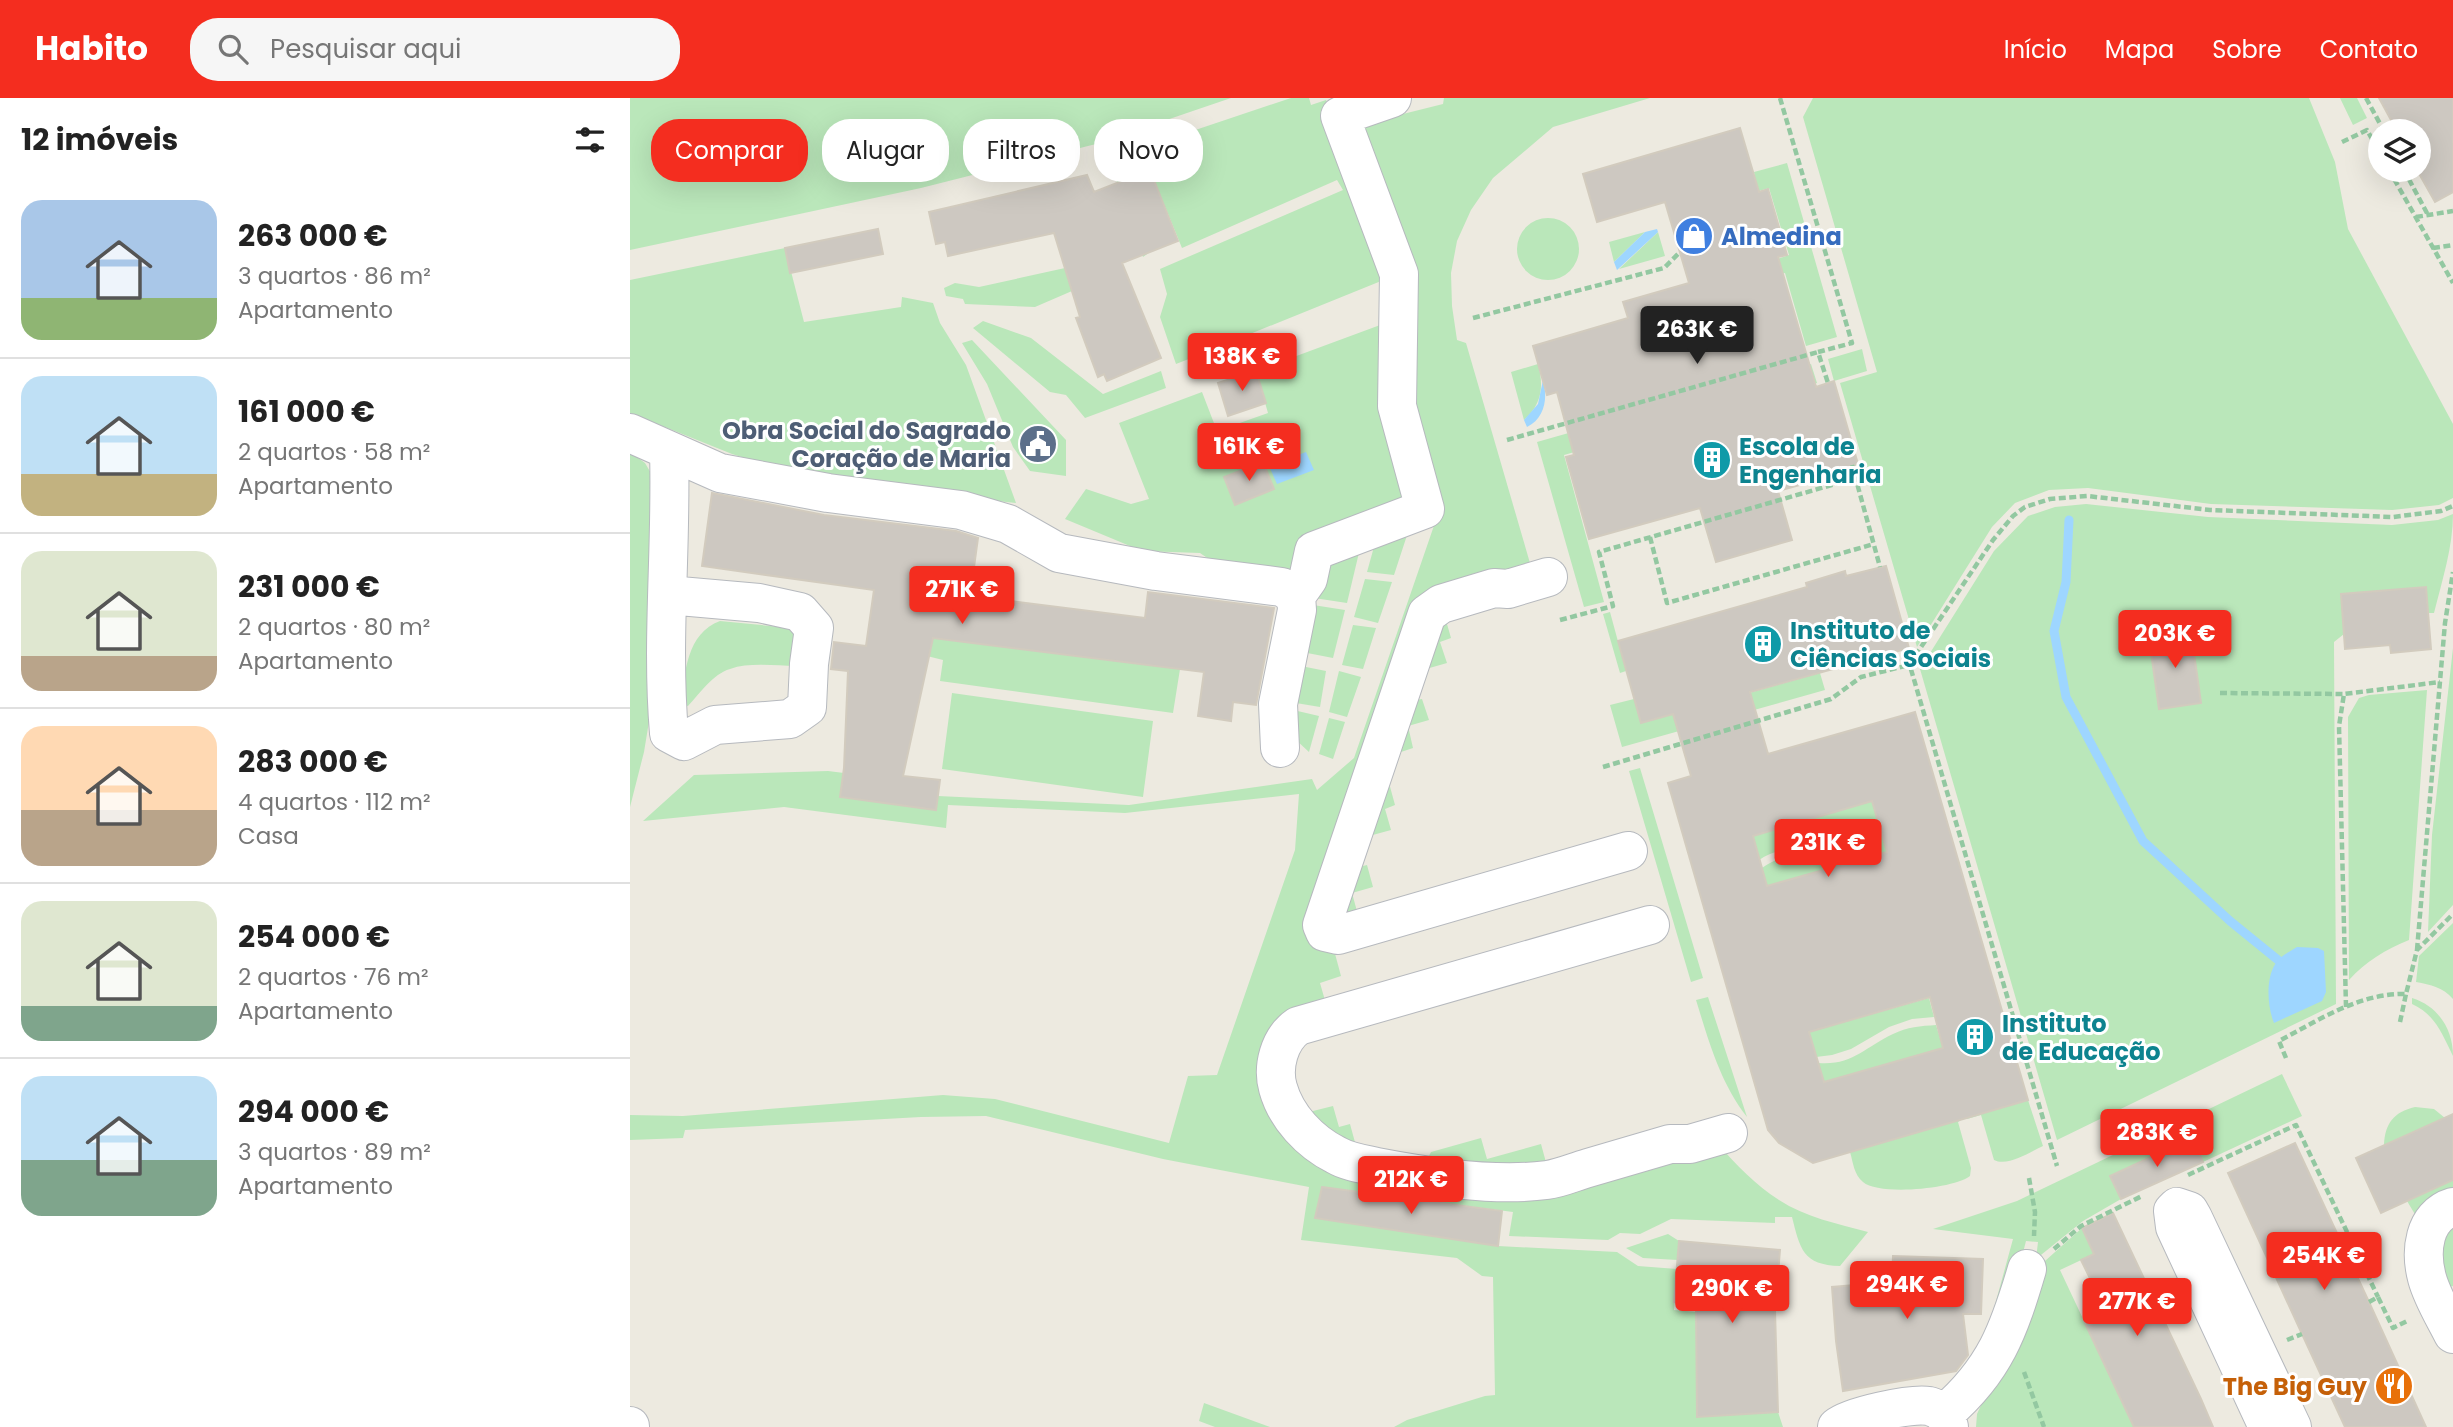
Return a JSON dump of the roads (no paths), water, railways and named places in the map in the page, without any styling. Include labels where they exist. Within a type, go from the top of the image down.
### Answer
[{"type":"lane","points":[[1280,748],[1278,704],[1297,610],[1296,596],[1308,579],[1314,551],[1426,509],[1397,407],[1399,274],[1340,116],[1392,98]]},
{"type":"lane","points":[[630,433],[720,473],[828,493],[961,510],[1008,524],[1059,553],[1156,571],[1282,587],[1296,596]]},
{"type":"lane","points":[[668,595],[759,603],[800,612],[814,628],[807,707],[790,719],[715,725],[684,741],[669,733],[666,703],[669,451]]},
{"type":"lane","points":[[1548,578],[1508,589],[1494,588],[1441,604],[1427,614],[1322,925],[1325,932],[1338,935],[1628,851]]},
{"type":"lane","points":[[1650,925],[1298,1026],[1290,1031],[1283,1041],[1276,1072],[1278,1088],[1299,1126],[1317,1144],[1338,1156],[1365,1164],[1432,1176],[1489,1181],[1529,1182],[1551,1179],[1670,1144],[1690,1144],[1728,1133]]},
{"type":"lane","points":[[2268,1427],[2175,1227],[2173,1211],[2177,1207],[2189,1211],[2193,1218],[2292,1427]]},
{"type":"lane","points":[[2453,1208],[2434,1219],[2424,1238],[2427,1279],[2453,1334]]},
{"type":"lane","points":[[1837,1427],[1859,1417],[1911,1407],[1930,1406],[1947,1420],[1993,1359],[2015,1309],[2026,1269]]},
{"type":"water","points":[[1657,229],[1658,232],[1617,270],[1614,262],[1645,232]]},
{"type":"water","points":[[1543,380],[1544,407],[1538,418],[1527,427],[1524,420],[1538,404]]},
{"type":"water","points":[[1306,452],[1314,470],[1277,484],[1269,466]]},
{"type":"water","points":[[2297,947],[2324,951],[2326,992],[2322,1001],[2274,1023],[2269,1000],[2271,974],[2280,958]]},
{"type":"waterway","points":[[2069,520],[2066,582],[2054,631],[2066,697],[2143,841],[2230,921],[2278,960]]},
{"type":"place","name":"Almedina","points":[[1694,236]]},
{"type":"place","name":"Obra Social do Sagrado Coração de Maria","points":[[1038,444]]},
{"type":"place","name":"Escola de Engenharia","points":[[1712,460]]},
{"type":"place","name":"Instituto de Ciências Sociais","points":[[1763,644]]},
{"type":"place","name":"Instituto de Educação","points":[[1975,1037]]},
{"type":"place","name":"The Big Guy","points":[[2394,1386]]}]
